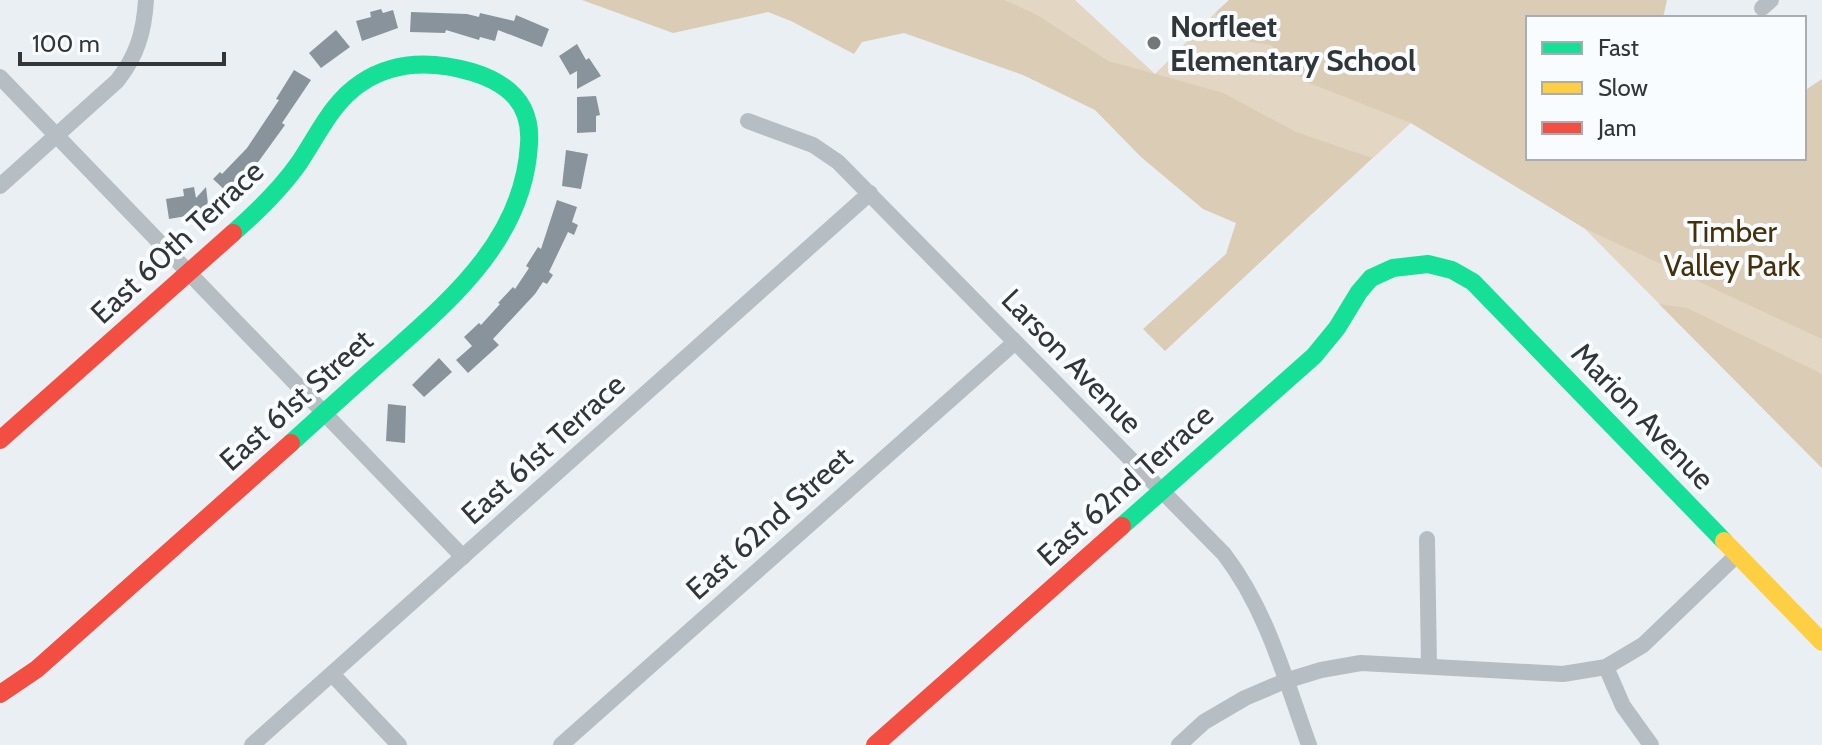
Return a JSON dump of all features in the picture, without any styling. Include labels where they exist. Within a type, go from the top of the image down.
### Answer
[{"type":"street","points":[[0,186],[117,81],[130,64],[144,31],[146,0]]},
{"type":"street","name":"East 60th Terrace","points":[[0,440],[261,208],[297,165],[338,103],[373,75],[404,63],[441,63],[480,74],[514,93]]},
{"type":"street","points":[[0,77],[463,557]]},
{"type":"street","name":"East 61st Street","points":[[0,694],[37,669],[453,298],[477,271],[498,241],[517,200],[530,149],[528,120],[523,104],[514,93]]},
{"type":"street","name":"Larson Avenue","points":[[748,121],[813,145],[838,162],[1224,554],[1245,581],[1257,605],[1309,745]]},
{"type":"street","name":"East 61st Terrace","points":[[252,745],[870,193]]},
{"type":"street","name":"Marion Avenue","points":[[1405,267],[1428,264],[1452,270],[1473,282],[1822,642]]},
{"type":"street","name":"East 62nd Terrace","points":[[875,745],[1314,356],[1371,278],[1393,268],[1405,267]]},
{"type":"street","name":"East 62nd Street","points":[[561,745],[1014,343]]},
{"type":"street","points":[[1427,539],[1429,666]]},
{"type":"street","points":[[1179,745],[1204,722],[1245,698],[1321,670],[1361,663],[1563,674],[1606,667],[1643,645],[1738,554]]},
{"type":"street","points":[[1606,667],[1623,706],[1651,745]]},
{"type":"street","points":[[332,674],[399,745]]},
{"type":"green space","points":[[582,0],[1005,0],[1036,14],[1109,61],[1223,93],[1296,132],[1372,158],[1165,351],[1143,329],[1226,254],[1236,223],[1203,209],[1141,157],[1095,110],[1023,75],[904,33],[862,42],[854,54],[768,12],[673,33]]},
{"type":"green space","name":"Timber Valley Park","points":[[1005,0],[1075,0],[1155,74],[1217,11],[1526,18],[1526,160],[1806,160],[1822,96],[1822,468],[1584,228],[1411,123],[1313,213],[1155,75],[1109,61],[1036,14]]},
{"type":"green space","name":"Timber Valley Park","points":[[1229,0],[1667,0],[1663,16],[1526,16],[1526,160],[1806,160],[1806,90],[1822,79],[1822,339],[1584,228],[1411,123],[1304,81],[1271,45],[1213,36],[1217,11]]},
{"type":"green space","points":[[1659,304],[1687,308],[1822,374],[1822,468]]},
{"type":"building","points":[[381,9],[383,13],[393,10],[398,28],[362,41],[356,21],[371,17],[370,12]]},
{"type":"building","points":[[411,12],[479,17],[480,13],[514,21],[516,15],[549,29],[542,47],[498,30],[495,41],[480,37],[479,40],[446,30],[445,33],[410,32]]},
{"type":"building","points":[[336,30],[350,47],[321,68],[309,53]]},
{"type":"building","points":[[577,44],[601,76],[577,89],[577,71],[570,75],[559,56]]},
{"type":"building","points":[[294,70],[311,80],[282,123],[285,125],[256,165],[228,193],[213,179],[247,148],[279,100],[276,99]]},
{"type":"building","points":[[596,96],[600,115],[596,116],[596,132],[577,133],[577,97]]},
{"type":"building","points":[[566,150],[588,154],[581,189],[562,186]]},
{"type":"building","points":[[194,187],[196,198],[206,187],[209,212],[169,219],[166,199],[184,196],[183,189]]},
{"type":"building","points":[[557,200],[577,207],[572,222],[578,225],[574,235],[568,232],[549,272],[553,275],[547,284],[543,282],[493,339],[499,345],[468,373],[456,360],[472,346],[464,337],[479,323],[481,325],[513,287],[515,289],[538,247],[541,249]]},
{"type":"building","points":[[439,358],[452,372],[424,397],[412,385]]},
{"type":"building","points":[[388,404],[406,406],[405,443],[386,441]]},
{"type":"traffic: fast","points":[[233,233],[284,182],[342,100],[374,75],[415,65],[443,66],[472,72],[497,82],[522,106],[529,130],[524,177],[514,208],[500,236],[482,262],[438,310],[291,443]]},
{"type":"traffic: fast","points":[[1122,526],[1314,356],[1371,278],[1393,268],[1428,264],[1452,270],[1473,282],[1724,541]]},
{"type":"traffic: slow","points":[[1724,541],[1822,642]]},
{"type":"traffic: jam","points":[[0,440],[233,233]]},
{"type":"traffic: jam","points":[[0,694],[37,669],[291,443]]},
{"type":"traffic: jam","points":[[875,745],[1122,526]]},
{"type":"place","name":"Norfleet Elementary School","points":[[1154,43]]}]
